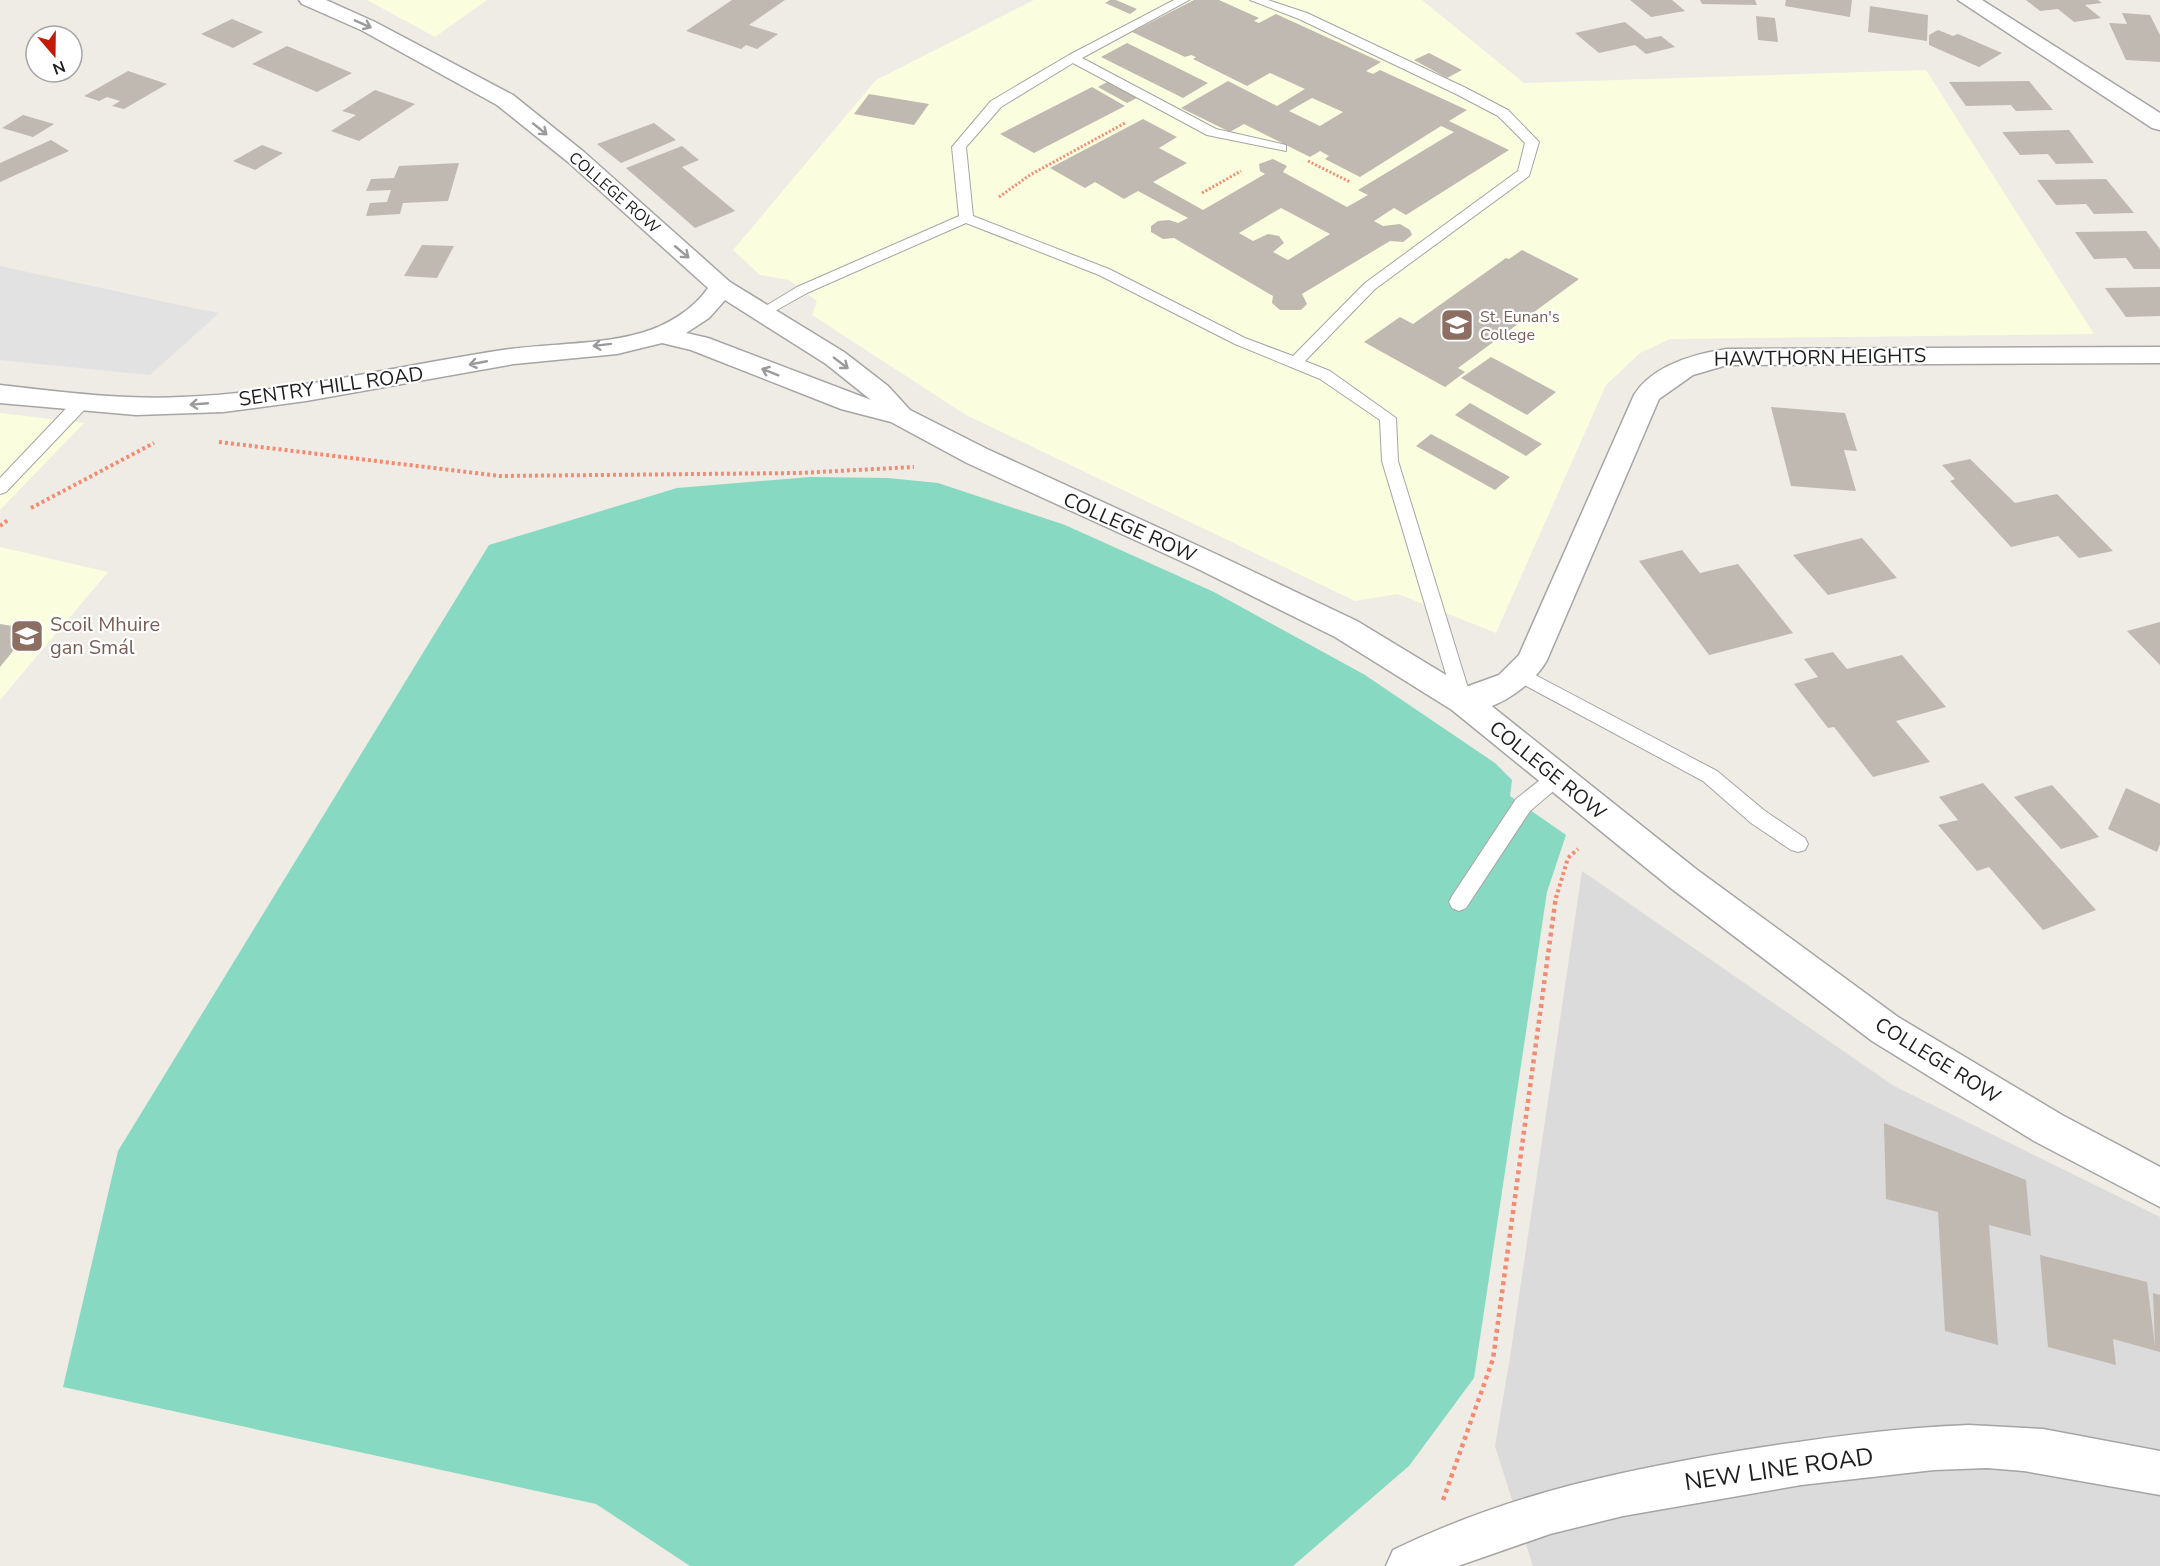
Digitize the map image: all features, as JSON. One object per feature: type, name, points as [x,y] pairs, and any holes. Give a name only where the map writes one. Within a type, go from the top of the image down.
[{"type":"street","name":"COLLEGE ROW","points":[[309,0],[368,26],[505,100],[576,157],[720,287],[835,358],[879,392],[900,416]]},
{"type":"street","points":[[1968,0],[2160,123]]},
{"type":"street","points":[[660,335],[694,317],[715,299],[720,287]]},
{"type":"street","name":"COLLEGE ROW","points":[[660,335],[708,348],[850,404],[900,416],[977,456],[1347,628],[1462,701],[1684,879],[1885,1029],[2048,1128],[2160,1188]]},
{"type":"street","name":"SENTRY HILL ROAD","points":[[0,394],[82,402],[180,406],[327,388],[512,356],[629,342],[660,335]]},
{"type":"street","name":"HAWTHORN HEIGHTS","points":[[1462,701],[1509,686],[1522,675],[1536,651],[1647,395],[1681,368],[1697,362],[1727,357],[2160,355]]},
{"type":"street","name":"NEW LINE ROAD","points":[[1408,1566],[1453,1545],[1535,1514],[1605,1496],[1800,1462],[1932,1449],[2002,1447],[2089,1457],[2160,1473]]},
{"type":"lane","points":[[966,218],[958,147],[996,104],[1073,58],[1183,0]]},
{"type":"lane","points":[[1256,0],[1303,16],[1461,91],[1503,113],[1532,142],[1524,173],[1370,286],[1295,363]]},
{"type":"lane","points":[[1073,58],[1212,132],[1281,148]]},
{"type":"lane","points":[[762,312],[802,290],[966,218],[1104,272],[1240,341],[1325,375],[1388,418],[1390,461],[1462,701]]},
{"type":"lane","points":[[0,488],[82,402]]},
{"type":"lane","points":[[1522,675],[1710,776],[1758,817],[1798,844]]},
{"type":"lane","points":[[1459,902],[1523,806],[1557,777]]},
{"type":"path","points":[[966,218],[1030,175],[1160,104]]},
{"type":"path","points":[[180,406],[195,439],[500,476],[799,472],[929,466],[977,456]]},
{"type":"path","points":[[22,513],[154,444],[180,406]]},
{"type":"path","points":[[0,526],[12,518]]},
{"type":"path","points":[[1443,1496],[1470,1429],[1493,1359],[1557,892],[1568,858],[1579,847]]},
{"type":"shaded area","points":[[367,0],[487,0],[435,37]]},
{"type":"shaded area","name":"St. Eunan's College","points":[[1034,0],[1422,0],[1524,83],[1926,70],[2094,334],[1670,339],[1640,353],[1606,385],[1496,633],[1398,594],[1355,601],[966,415],[812,315],[817,301],[789,280],[760,275],[733,250],[876,80]]},
{"type":"shaded area","points":[[0,266],[219,313],[150,375],[0,360]]},
{"type":"shaded area","points":[[0,413],[84,423],[0,510]]},
{"type":"shaded area","name":"Scoil Mhuire gan Smál","points":[[0,547],[108,572],[0,700]]},
{"type":"shaded area","points":[[1582,871],[1894,1086],[2160,1217],[2160,1566],[1533,1566],[1495,1446]]},
{"type":"green space","points":[[810,477],[888,478],[938,483],[1065,525],[1214,592],[1365,675],[1495,763],[1512,780],[1510,796],[1566,835],[1547,892],[1474,1378],[1409,1466],[1293,1566],[690,1566],[596,1504],[63,1387],[118,1151],[489,545],[677,488]]},
{"type":"building","points":[[732,0],[785,0],[749,25],[778,34],[757,49],[746,45],[741,49],[686,31]]},
{"type":"building","points":[[1116,0],[1137,9],[1130,14],[1105,3]]},
{"type":"building","points":[[1194,0],[1219,0],[1259,18],[1254,21],[1259,23],[1276,14],[1381,62],[1366,71],[1373,74],[1380,70],[1467,110],[1449,121],[1509,150],[1406,215],[1394,208],[1374,221],[1383,226],[1400,224],[1410,230],[1412,235],[1403,242],[1390,241],[1302,294],[1307,304],[1301,310],[1280,310],[1272,303],[1273,296],[1174,238],[1163,239],[1151,232],[1151,226],[1158,221],[1169,220],[1178,223],[1188,218],[1138,191],[1124,199],[1095,182],[1085,188],[1050,168],[1143,119],[1177,137],[1159,148],[1187,163],[1153,182],[1203,210],[1265,174],[1260,171],[1259,164],[1273,159],[1287,166],[1283,172],[1347,207],[1368,195],[1358,190],[1454,132],[1441,126],[1360,177],[1325,159],[1329,156],[1320,151],[1310,157],[1244,124],[1230,132],[1181,108],[1228,81],[1277,106],[1305,89],[1270,73],[1247,86],[1193,59],[1196,57],[1191,55],[1185,57],[1132,32]],"holes":[[[1312,98],[1343,112],[1320,126],[1289,111]],[[1281,208],[1330,234],[1288,260],[1273,252],[1284,243],[1279,236],[1268,234],[1253,241],[1239,233]]]},
{"type":"building","points":[[1630,0],[1672,0],[1685,11],[1651,17]]},
{"type":"building","points":[[1700,0],[1755,0],[1757,5],[1702,4]]},
{"type":"building","points":[[1786,0],[1852,0],[1850,17],[1785,6]]},
{"type":"building","points":[[2026,0],[2098,0],[2102,3],[2085,5],[2101,18],[2074,22],[2058,9],[2040,11]]},
{"type":"building","points":[[1870,6],[1928,15],[1927,41],[1868,32]]},
{"type":"building","points":[[2122,13],[2150,15],[2160,35],[2160,62],[2126,60],[2109,23],[2127,24]]},
{"type":"building","points":[[1756,16],[1775,18],[1778,42],[1758,40]]},
{"type":"building","points":[[232,19],[263,32],[233,48],[201,34]]},
{"type":"building","points":[[1625,22],[1646,39],[1661,36],[1675,47],[1646,54],[1635,45],[1599,53],[1575,33]]},
{"type":"building","points":[[1938,30],[1953,36],[1958,34],[2002,53],[1979,67],[1929,45],[1929,35]]},
{"type":"building","points":[[1127,43],[1208,83],[1183,98],[1101,57]]},
{"type":"building","points":[[287,46],[352,73],[317,92],[252,64]]},
{"type":"building","points":[[1429,53],[1462,70],[1447,78],[1414,60]]},
{"type":"building","points":[[128,71],[167,84],[124,109],[112,106],[120,101],[107,97],[99,101],[84,96]]},
{"type":"building","points":[[1109,81],[1139,97],[1127,103],[1098,87]]},
{"type":"building","points":[[2029,81],[2053,110],[2016,111],[2011,105],[1966,106],[1949,82]]},
{"type":"building","points":[[1092,87],[1125,106],[1034,153],[1000,134]]},
{"type":"building","points":[[375,90],[415,104],[359,141],[331,131],[356,115],[342,111]]},
{"type":"building","points":[[869,94],[929,104],[914,125],[854,114]]},
{"type":"building","points":[[23,115],[54,124],[33,137],[2,128]]},
{"type":"building","points":[[654,123],[676,140],[621,163],[597,144]]},
{"type":"building","points":[[2069,130],[2094,163],[2056,164],[2048,154],[2020,155],[2002,132]]},
{"type":"building","points":[[51,140],[69,151],[0,182],[0,163]]},
{"type":"building","points":[[262,145],[283,153],[255,170],[233,161]]},
{"type":"building","points":[[682,146],[699,160],[682,167],[735,211],[695,228],[626,168]]},
{"type":"building","points":[[459,163],[448,201],[403,203],[400,214],[366,216],[370,203],[387,202],[391,190],[366,191],[371,179],[394,178],[399,166]]},
{"type":"building","points":[[2106,179],[2134,213],[2094,214],[2086,204],[2056,205],[2037,180]]},
{"type":"building","points":[[2146,231],[2160,249],[2160,269],[2134,269],[2126,258],[2094,259],[2075,232]]},
{"type":"building","points":[[422,245],[454,246],[437,278],[404,276]]},
{"type":"building","points":[[1522,250],[1579,279],[1458,368],[1465,372],[1445,387],[1364,342],[1400,317],[1413,324],[1506,258],[1509,259]]},
{"type":"building","points":[[2160,287],[2160,316],[2126,317],[2105,288]]},
{"type":"building","points":[[1491,357],[1556,392],[1527,415],[1461,378]]},
{"type":"building","points":[[1470,403],[1542,444],[1526,456],[1455,415]]},
{"type":"building","points":[[1771,407],[1845,413],[1857,451],[1844,450],[1856,491],[1791,486]]},
{"type":"building","points":[[1431,434],[1510,477],[1495,490],[1416,446]]},
{"type":"building","points":[[1970,459],[2015,503],[2057,494],[2113,551],[2079,558],[2058,536],[2011,547],[1950,481],[1955,479],[1942,465]]},
{"type":"building","points":[[1862,538],[1897,578],[1828,595],[1793,555]]},
{"type":"building","points":[[1682,550],[1700,573],[1738,564],[1793,633],[1709,655],[1639,561]]},
{"type":"building","points":[[2160,622],[2160,665],[2127,631]]},
{"type":"building","points":[[0,624],[31,629],[0,667]]},
{"type":"building","points":[[1833,652],[1847,669],[1902,655],[1946,707],[1896,721],[1930,762],[1873,777],[1834,727],[1828,728],[1794,684],[1818,677],[1804,659]]},
{"type":"building","points":[[1983,783],[2096,910],[2043,930],[1989,867],[1977,871],[1938,825],[1958,820],[1939,797]]},
{"type":"building","points":[[2052,785],[2099,837],[2061,849],[2014,797]]},
{"type":"building","points":[[2126,788],[2160,804],[2160,844],[2157,852],[2108,829]]},
{"type":"building","points":[[1884,1123],[2026,1180],[2031,1236],[1989,1225],[1998,1345],[1945,1331],[1938,1212],[1886,1199]]},
{"type":"building","points":[[2040,1255],[2147,1282],[2155,1346],[2153,1293],[2160,1295],[2160,1352],[2113,1339],[2116,1365],[2048,1347]]},
{"type":"place","name":"St. Eunan's College","points":[[1457,325]]},
{"type":"place","name":"Scoil Mhuire gan Smál","points":[[27,636]]}]
